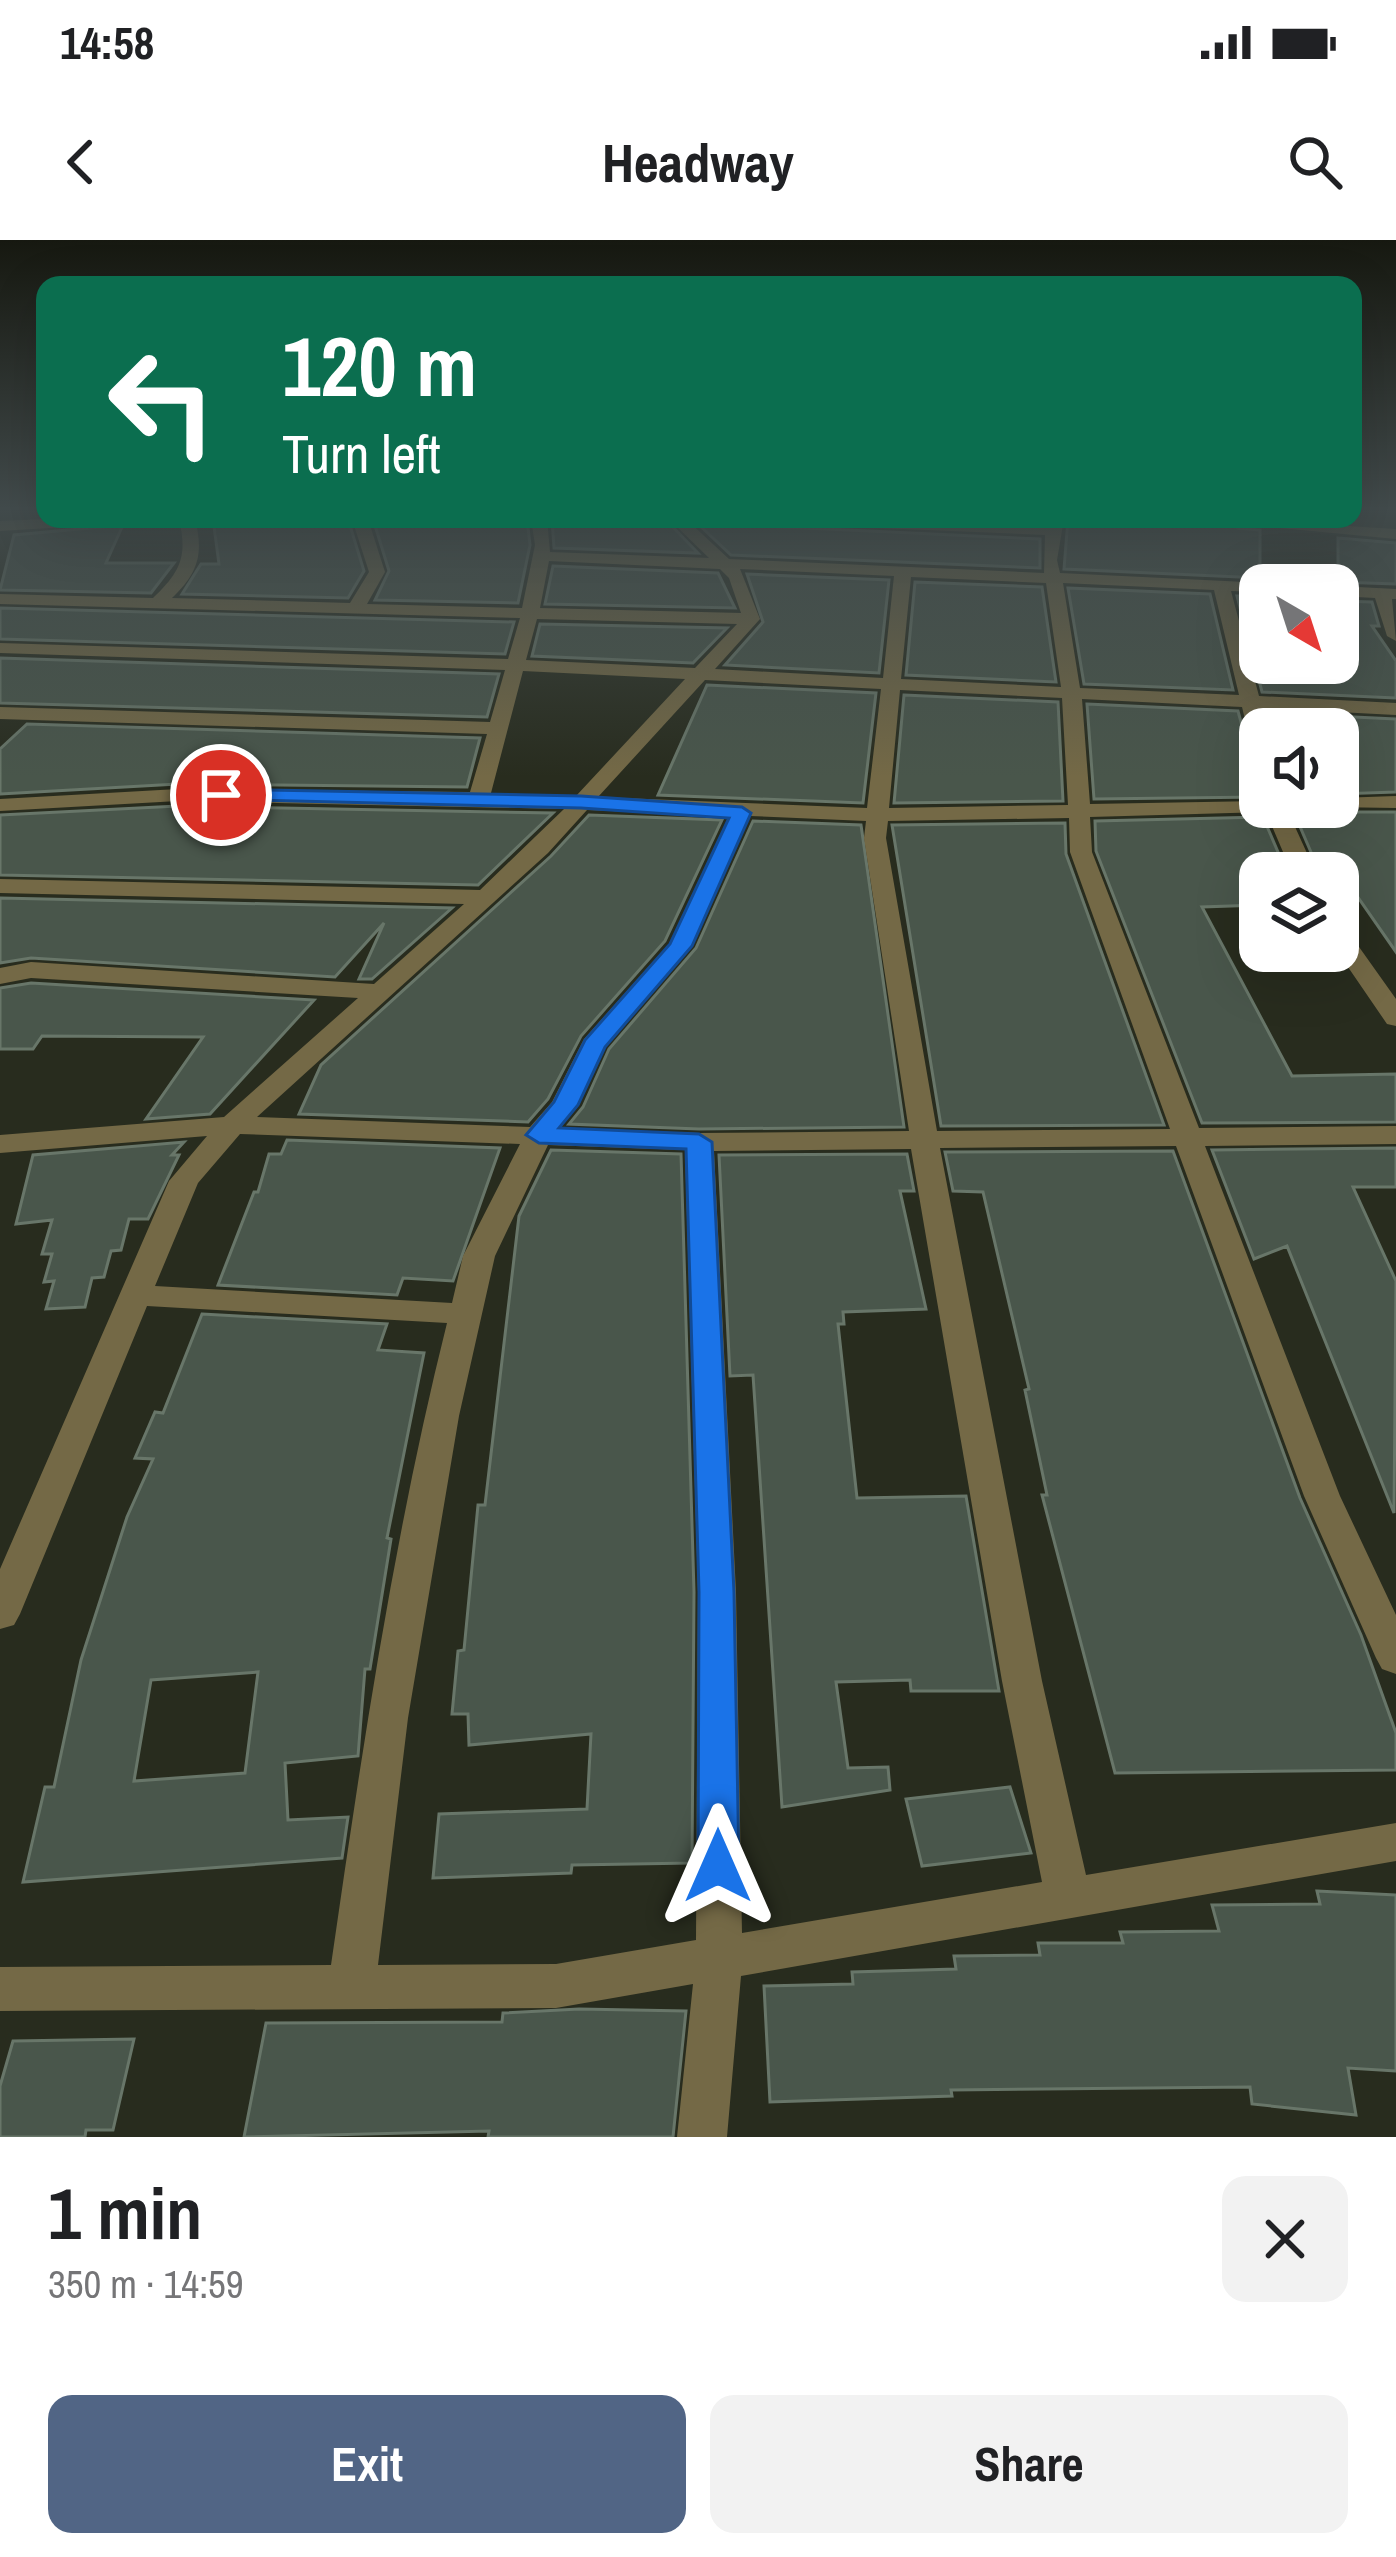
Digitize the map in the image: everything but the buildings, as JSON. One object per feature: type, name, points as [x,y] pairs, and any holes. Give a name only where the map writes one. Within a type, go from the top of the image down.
[{"type":"street","points":[[23,600],[751,619]]},
{"type":"street","points":[[157,603],[161,600]]},
{"type":"street","points":[[358,605],[361,600]]},
{"type":"street","points":[[479,799],[531,600]]},
{"type":"street","points":[[745,600],[751,619]]},
{"type":"street","points":[[901,600],[875,838],[1022,1681],[1068,1896]]},
{"type":"street","points":[[1056,600],[1071,693],[1081,852],[1322,1496],[1396,1658]]},
{"type":"street","points":[[1224,600],[1253,708]]},
{"type":"street","points":[[1390,600],[1396,636]]},
{"type":"street","points":[[3,1590],[184,1181],[232,1125],[540,848],[751,619]]},
{"type":"street","points":[[0,648],[698,673],[1396,709]]},
{"type":"street","points":[[0,713],[500,728]]},
{"type":"street","points":[[0,805],[178,795],[479,799],[878,815],[1239,807]]},
{"type":"street","points":[[1359,803],[1396,802]]},
{"type":"street","points":[[352,1987],[391,1695],[441,1416],[479,1256],[539,1135],[565,1105],[593,1045],[680,946],[742,813]]},
{"type":"street","points":[[0,886],[482,897]]},
{"type":"street","points":[[1359,964],[1396,1018]]},
{"type":"street","points":[[0,976],[31,970],[380,992]]},
{"type":"street","points":[[0,1144],[232,1125],[699,1142],[1396,1135]]},
{"type":"street","points":[[699,1142],[717,1592],[718,1957],[702,2137]]},
{"type":"street","points":[[135,1295],[465,1314]]},
{"type":"street","points":[[0,1989],[556,1986],[1396,1842]]},
{"type":"route","points":[[221,795],[581,802],[742,813],[680,946],[593,1045],[565,1105],[539,1135],[699,1142],[717,1592],[718,1866]]}]
